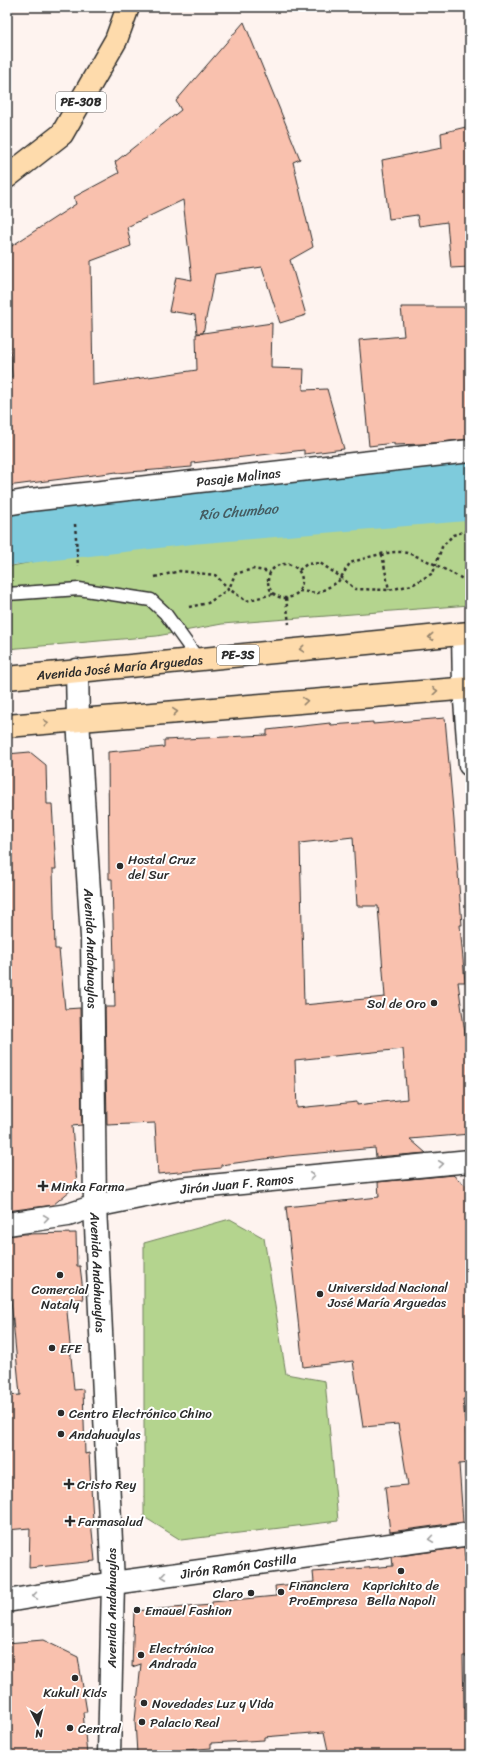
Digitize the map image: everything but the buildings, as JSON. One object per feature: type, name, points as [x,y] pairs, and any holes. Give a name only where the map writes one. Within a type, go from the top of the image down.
[{"type":"highway","name":"PE-30B","points":[[7,177],[62,134],[116,40],[128,7]]},
{"type":"highway","name":"Avenida José María Arguedas","points":[[7,678],[77,670],[467,634]]},
{"type":"highway","points":[[7,726],[467,688]]},
{"type":"street","name":"Pasaje Malinas","points":[[7,504],[30,500],[470,451]]},
{"type":"street","points":[[467,634],[467,688],[470,765]]},
{"type":"street","name":"Avenida Andahuaylas","points":[[77,670],[78,720],[92,938],[95,1206],[114,1583],[109,1755]]},
{"type":"street","name":"Jirón Juan F. Ramos","points":[[7,1224],[68,1215],[95,1206],[179,1189],[470,1161]]},
{"type":"street","name":"Jirón Ramón Castilla","points":[[7,1601],[114,1583],[470,1534]]},
{"type":"lane","points":[[7,594],[79,589],[151,600],[165,613],[198,659]]},
{"type":"path","points":[[74,520],[77,553]]},
{"type":"path","points":[[299,570],[308,564],[320,563],[341,577],[355,589],[389,590],[412,585],[433,573],[442,547],[454,536],[470,530]]},
{"type":"path","points":[[300,591],[318,593],[338,582],[350,563],[382,554],[406,553],[470,581]]},
{"type":"path","points":[[382,554],[389,590]]},
{"type":"path","points":[[131,596],[140,584],[153,577],[180,571],[215,575],[229,589],[246,601],[273,594],[284,598],[295,596],[300,591],[303,581],[299,570],[290,564],[284,563],[270,572],[268,584],[273,594]]},
{"type":"path","points":[[165,613],[208,603],[229,589],[235,574],[253,569],[270,572]]},
{"type":"green space","points":[[470,514],[470,605],[222,624],[157,636],[7,649],[7,567],[77,553]]},
{"type":"green space","points":[[230,1219],[264,1238],[286,1374],[325,1381],[338,1521],[181,1540],[144,1517],[144,1243]]},
{"type":"waterway","name":"Río Chumbao","points":[[7,537],[196,515],[470,492]]},
{"type":"place","name":"Hostal Cruz del Sur","points":[[120,866]]},
{"type":"place","name":"Sol de Oro","points":[[434,1003]]},
{"type":"place","name":"Minka Farma","points":[[43,1186]]},
{"type":"place","name":"Comercial Nataly","points":[[60,1275]]},
{"type":"place","name":"Universidad Nacional José María Arguedas","points":[[320,1294]]},
{"type":"place","name":"EFE","points":[[52,1348]]},
{"type":"place","name":"Centro Electrónico Chino","points":[[61,1413]]},
{"type":"place","name":"Andahuaylas","points":[[61,1434]]},
{"type":"place","name":"Cristo Rey","points":[[69,1484]]},
{"type":"place","name":"Farmasalud","points":[[70,1521]]},
{"type":"place","name":"Kaprichito de Bella Napoli","points":[[401,1571]]},
{"type":"place","name":"Financiera ProEmpresa","points":[[281,1592]]},
{"type":"place","name":"Claro","points":[[251,1593]]},
{"type":"place","name":"Emauel Fashion","points":[[137,1610]]},
{"type":"place","name":"Electrónica Andrada","points":[[141,1655]]},
{"type":"place","name":"Kukuli Kids","points":[[75,1678]]},
{"type":"place","name":"Novedades Luz y Vida","points":[[144,1703]]},
{"type":"place","name":"Palacio Real","points":[[142,1722]]},
{"type":"place","name":"Central","points":[[70,1728]]}]
